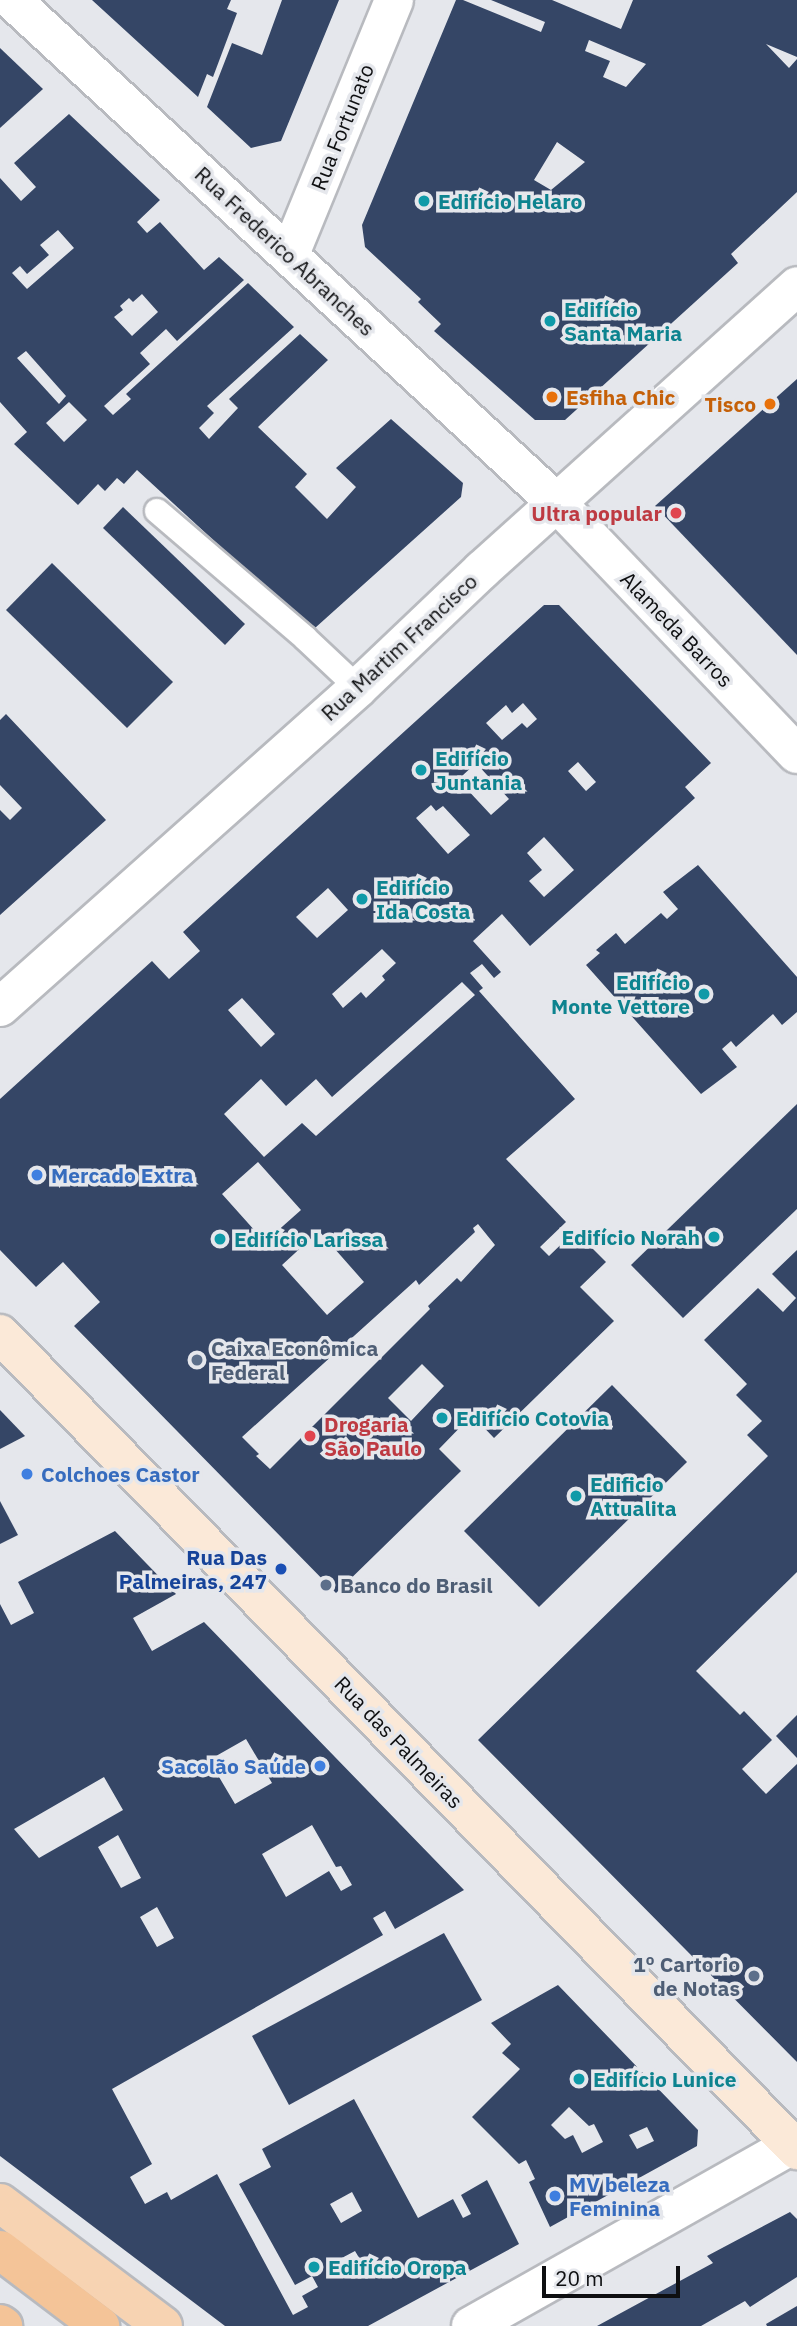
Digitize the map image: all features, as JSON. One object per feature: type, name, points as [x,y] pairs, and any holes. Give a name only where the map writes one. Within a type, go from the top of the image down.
[{"type":"highway","points":[[0,2250],[100,2326]]},
{"type":"main road","name":"Rua das Palmeiras","points":[[0,1334],[794,2147]]},
{"type":"main road","points":[[0,2203],[163,2326]]},
{"type":"street","name":"Rua Frederico Abranches","points":[[12,0],[557,503]]},
{"type":"street","name":"Rua Fortunato","points":[[290,254],[394,0]]},
{"type":"street","name":"Rua Martim Francisco","points":[[0,1007],[358,688],[797,286]]},
{"type":"street","name":"Alameda Barros","points":[[557,503],[797,754]]},
{"type":"street","points":[[471,2326],[794,2147]]},
{"type":"lane","points":[[157,511],[305,638],[358,688]]},
{"type":"building","points":[[92,0],[231,0],[227,9],[237,13],[213,77],[207,74],[198,97]]},
{"type":"building","points":[[282,0],[339,0],[281,141],[251,148],[207,107],[232,43],[262,55]]},
{"type":"building","points":[[456,0],[463,0],[541,32],[545,22],[491,0],[552,0],[621,29],[633,0],[797,0],[797,57],[766,44],[789,68],[797,59],[797,192],[731,254],[738,263],[565,420],[535,420],[434,331],[441,324],[418,302],[421,299],[365,247],[362,225]],"holes":[[[589,40],[646,64],[626,87],[603,77],[610,61],[585,51]],[[557,142],[585,162],[551,190],[534,180]]]},
{"type":"building","points":[[0,48],[43,89],[0,128]]},
{"type":"building","points":[[69,114],[160,200],[137,222],[147,233],[160,222],[204,270],[219,257],[244,280],[177,341],[166,329],[140,353],[150,364],[104,406],[113,415],[131,399],[126,394],[248,283],[294,327],[207,406],[214,413],[199,428],[209,439],[238,408],[229,399],[300,334],[328,360],[258,427],[307,474],[295,487],[327,519],[356,487],[336,468],[391,419],[463,483],[461,497],[315,628],[296,616],[137,470],[124,484],[117,478],[105,491],[98,484],[78,505],[14,444],[27,432],[0,402],[0,178],[21,201],[36,187],[14,163]],"holes":[[[58,230],[74,248],[27,289],[12,273],[20,266],[27,274],[49,255],[40,245]],[[142,294],[158,312],[132,336],[114,317],[123,310],[120,306],[129,298],[133,302]],[[26,351],[66,396],[59,404],[17,358]],[[69,402],[87,420],[64,442],[46,423]]]},
{"type":"building","points":[[797,379],[797,655],[655,506]]},
{"type":"building","points":[[123,507],[245,624],[225,645],[103,528]]},
{"type":"building","points":[[52,563],[173,682],[127,728],[6,610]]},
{"type":"building","points":[[544,605],[559,605],[711,763],[685,787],[695,798],[530,946],[502,914],[473,941],[501,972],[494,978],[482,964],[470,973],[483,988],[479,991],[575,1099],[506,1159],[566,1222],[540,1247],[549,1256],[575,1231],[606,1262],[580,1287],[614,1321],[494,1438],[472,1415],[439,1449],[461,1471],[336,1593],[74,1326],[100,1302],[63,1262],[36,1287],[0,1250],[0,1099],[152,961],[169,979],[200,951],[183,932]],"holes":[[[523,703],[537,719],[527,728],[522,723],[502,740],[486,723],[506,705],[512,713]],[[578,762],[596,782],[586,791],[568,771]],[[476,763],[509,799],[491,815],[464,786],[468,782],[462,776]],[[431,805],[436,811],[443,806],[470,835],[448,854],[416,818]],[[544,837],[574,870],[544,897],[529,881],[542,870],[527,853]],[[328,888],[348,910],[317,938],[296,917]],[[382,949],[396,963],[382,976],[385,980],[366,998],[361,992],[343,1008],[332,994]],[[462,982],[475,995],[316,1136],[302,1123],[264,1157],[224,1114],[261,1079],[286,1106],[316,1079],[332,1097]],[[242,998],[275,1034],[261,1047],[228,1010]],[[258,1162],[301,1210],[265,1242],[222,1194]],[[478,1224],[495,1245],[461,1282],[457,1278],[428,1306],[430,1309],[270,1469],[242,1437],[416,1280],[419,1285],[475,1232],[473,1228]],[[319,1231],[364,1282],[327,1315],[282,1265]],[[422,1364],[444,1386],[411,1421],[388,1398]]]},
{"type":"building","points":[[6,714],[106,820],[0,915],[0,810],[10,820],[22,808],[0,785],[0,720]]},
{"type":"building","name":"Edifício Monte Vettore","points":[[698,865],[797,977],[797,1012],[782,1025],[773,1014],[736,1047],[731,1041],[722,1049],[737,1067],[701,1094],[586,965],[600,953],[596,950],[616,933],[625,944],[661,913],[667,919],[678,909],[663,892]]},
{"type":"building","name":"Edifício Norah","points":[[797,1104],[797,1209],[683,1318],[631,1265]]},
{"type":"building","points":[[797,1250],[797,1572],[696,1671],[740,1715],[744,1711],[772,1740],[742,1769],[766,1794],[797,1764],[797,2062],[478,1740],[768,1456],[747,1435],[762,1421],[736,1395],[747,1384],[704,1340],[758,1288],[783,1312],[796,1298],[772,1274]]},
{"type":"building","name":"Edificio Attualita","points":[[612,1385],[687,1462],[539,1607],[464,1531]]},
{"type":"building","points":[[0,1410],[25,1436],[0,1449]]},
{"type":"building","points":[[0,1501],[18,1535],[0,1544]]},
{"type":"building","points":[[115,1531],[176,1594],[133,1618],[152,1651],[204,1622],[464,1890],[395,1929],[385,1911],[373,1918],[383,1935],[112,2089],[152,2164],[130,2177],[145,2204],[167,2192],[171,2200],[217,2174],[293,2315],[308,2307],[302,2296],[318,2287],[312,2276],[295,2285],[239,2184],[271,2167],[262,2149],[354,2099],[418,2218],[453,2199],[463,2218],[471,2214],[461,2195],[487,2180],[519,2244],[368,2326],[225,2326],[0,2156],[0,1604],[11,1625],[34,1613],[18,1582]],"holes":[[[246,1739],[272,1783],[235,1804],[209,1760]],[[104,1777],[123,1810],[39,1858],[14,1829]],[[312,1825],[336,1867],[341,1866],[352,1885],[341,1891],[329,1871],[286,1897],[262,1854]],[[118,1835],[141,1878],[121,1888],[98,1847]],[[157,1907],[174,1938],[157,1947],[140,1917]],[[352,2192],[362,2211],[341,2223],[330,2204]],[[355,2251],[361,2261],[344,2271],[338,2260]]]},
{"type":"building","points":[[797,1715],[797,1758],[776,1736]]},
{"type":"building","points":[[444,1933],[482,2000],[289,2105],[252,2036]]},
{"type":"building","name":"Edifício Lunice","points":[[558,1985],[698,2130],[697,2146],[550,2227],[529,2182],[535,2179],[526,2160],[519,2164],[472,2117],[520,2069],[502,2053],[511,2044],[491,2023]],"holes":[[[569,2107],[589,2126],[594,2124],[603,2142],[582,2153],[573,2135],[565,2139],[551,2125]],[[647,2127],[654,2141],[637,2149],[629,2135]]]},
{"type":"building","points":[[790,2212],[797,2219],[797,2277],[750,2307],[745,2301],[701,2326],[597,2326],[713,2263],[707,2256]]},
{"type":"building","points":[[797,2306],[797,2326],[767,2326],[766,2324]]},
{"type":"place","name":"Edifício Helaro","points":[[424,201]]},
{"type":"place","name":"Edifício Santa Maria","points":[[550,321]]},
{"type":"place","name":"Esfiha Chic","points":[[552,397]]},
{"type":"place","name":"Tisco","points":[[770,404]]},
{"type":"place","name":"Ultra popular","points":[[676,513]]},
{"type":"place","name":"Edifício Juntania","points":[[421,770]]},
{"type":"place","name":"Edifício Ida Costa","points":[[362,899]]},
{"type":"place","name":"Edifício Monte Vettore","points":[[704,994]]},
{"type":"place","name":"Mercado Extra","points":[[37,1175]]},
{"type":"place","name":"Edifício Norah","points":[[714,1237]]},
{"type":"place","name":"Edifício Larissa","points":[[220,1239]]},
{"type":"place","name":"Caixa Econômica Federal","points":[[197,1360]]},
{"type":"place","name":"Edifício Cotovia","points":[[442,1418]]},
{"type":"place","name":"Drogaria São Paulo","points":[[310,1436]]},
{"type":"place","name":"Colchoes Castor","points":[[27,1474]]},
{"type":"place","name":"Edificio Attualita","points":[[576,1496]]},
{"type":"place","name":"Rua Das Palmeiras, 247","points":[[281,1569]]},
{"type":"place","name":"Banco do Brasil","points":[[326,1585]]},
{"type":"place","name":"Sacolão Saúde","points":[[320,1766]]},
{"type":"place","name":"1º Cartorio de Notas","points":[[754,1976]]},
{"type":"place","name":"Edifício Lunice","points":[[579,2079]]},
{"type":"place","name":"MV beleza Feminina","points":[[555,2196]]},
{"type":"place","name":"Edifício Oropa","points":[[314,2267]]}]
